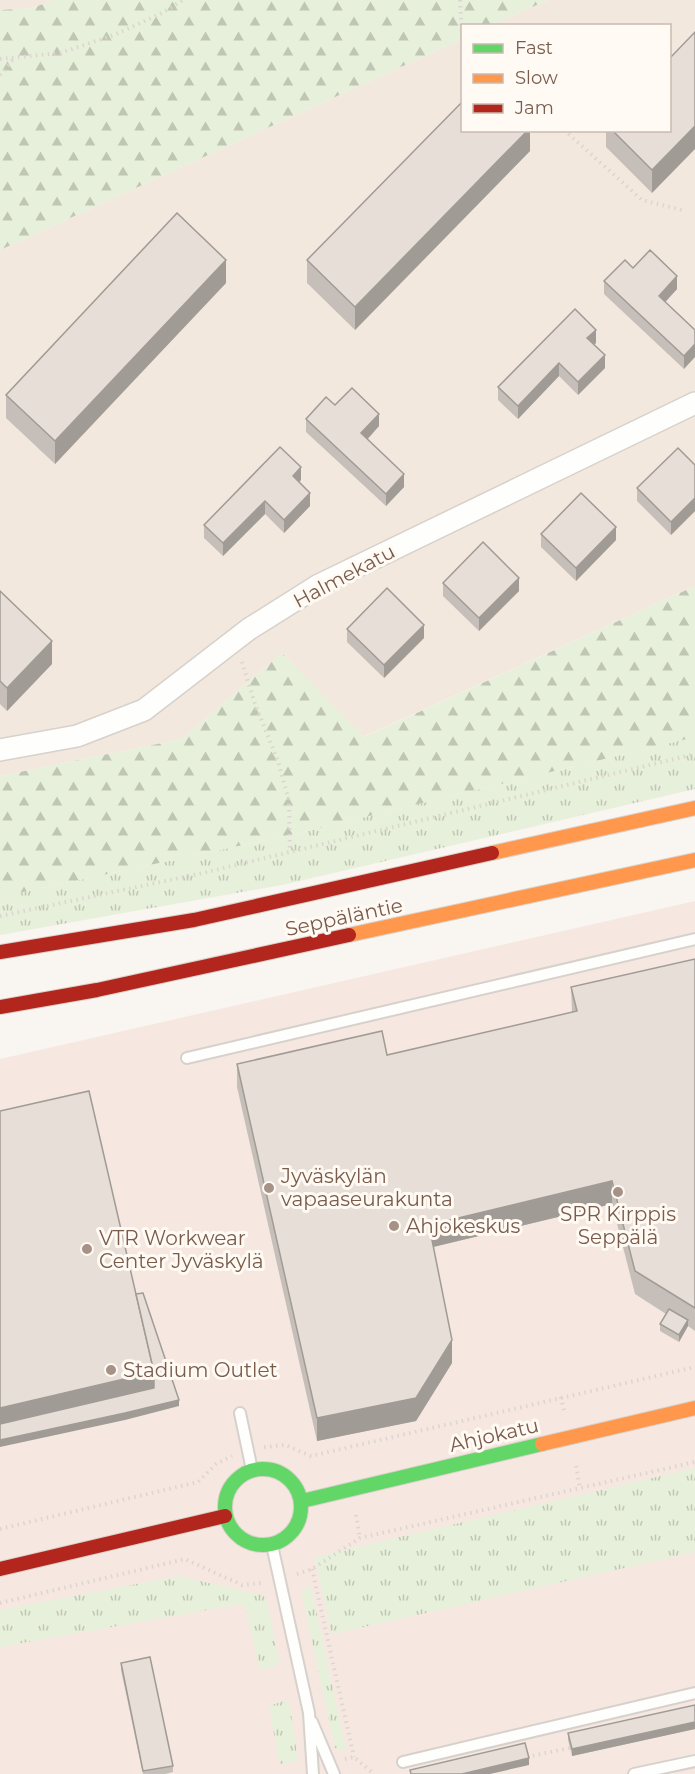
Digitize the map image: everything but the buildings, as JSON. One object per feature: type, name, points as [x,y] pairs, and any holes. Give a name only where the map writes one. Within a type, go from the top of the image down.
[{"type":"main road","name":"Seppäläntie","points":[[0,952],[194,920],[695,808]]},
{"type":"main road","name":"Seppäläntie","points":[[0,1007],[97,990],[695,861]]},
{"type":"main road","name":"Ahjokatu","points":[[302,1500],[695,1408]]},
{"type":"main road","points":[[252,1470],[274,1470],[293,1481],[302,1500],[299,1523],[289,1537],[272,1545],[254,1545],[239,1538],[225,1516],[226,1496],[238,1478],[252,1470]]},
{"type":"main road","points":[[0,1569],[225,1516]]},
{"type":"street","name":"Halmekatu","points":[[0,750],[77,735],[144,711],[249,629],[320,585],[695,403]]},
{"type":"lane","points":[[187,1058],[695,939]]},
{"type":"lane","points":[[240,1413],[252,1470]]},
{"type":"lane","points":[[272,1545],[309,1713],[313,1774]]},
{"type":"lane","points":[[403,1762],[695,1693]]},
{"type":"lane","points":[[309,1713],[334,1774]]},
{"type":"lane","points":[[634,1774],[695,1761]]},
{"type":"path","points":[[0,59],[60,53],[114,35],[162,13],[183,0]]},
{"type":"path","points":[[460,0],[461,24]]},
{"type":"path","points":[[0,75],[15,57]]},
{"type":"path","points":[[566,132],[642,200],[682,210]]},
{"type":"path","points":[[235,640],[255,704],[278,761],[289,801],[290,852]]},
{"type":"path","points":[[0,916],[203,873],[695,754]]},
{"type":"path","points":[[0,1529],[198,1482],[216,1464],[247,1448],[285,1445],[311,1456],[695,1367]]},
{"type":"path","points":[[0,1603],[186,1559],[242,1586],[279,1581],[312,1569],[360,1538],[695,1462]]},
{"type":"path","points":[[312,1569],[354,1757]]},
{"type":"path","points":[[527,1757],[570,1748]]},
{"type":"shaded area","points":[[0,0],[54,0],[32,8],[0,10]]},
{"type":"shaded area","points":[[548,0],[695,0],[695,586],[363,737],[282,653],[182,739],[0,776],[0,250],[461,39],[461,132],[671,132],[671,24],[494,24]]},
{"type":"shaded area","points":[[695,901],[695,1774],[0,1774],[0,1059]]},
{"type":"green space","points":[[54,0],[548,0],[494,24],[461,24],[461,39],[0,250],[0,10],[32,8]]},
{"type":"green space","points":[[695,586],[695,737],[299,833],[0,897],[0,776],[182,739],[282,653],[364,737]]},
{"type":"green space","points":[[695,737],[695,789],[282,885],[0,935],[0,897],[299,833]]},
{"type":"green space","points":[[695,1468],[695,1552],[333,1634],[331,1632],[315,1559],[318,1556]]},
{"type":"green space","points":[[178,1576],[262,1595],[266,1598],[279,1661],[277,1666],[263,1670],[259,1667],[246,1609],[241,1604],[0,1647],[0,1610]]},
{"type":"green space","points":[[311,1586],[345,1751],[335,1748],[301,1591]]},
{"type":"green space","points":[[287,1700],[298,1761],[281,1764],[269,1706]]},
{"type":"traffic: fast","points":[[302,1501],[542,1444]]},
{"type":"traffic: fast","points":[[263,1469],[278,1472],[290,1480],[298,1492],[301,1507],[298,1522],[290,1534],[278,1542],[263,1545],[248,1542],[236,1534],[228,1522],[225,1507],[228,1492],[236,1480],[248,1472],[263,1469]]},
{"type":"traffic: slow","points":[[492,853],[695,808]]},
{"type":"traffic: slow","points":[[349,935],[695,860]]},
{"type":"traffic: slow","points":[[542,1444],[695,1408]]},
{"type":"traffic: jam","points":[[0,952],[194,920],[492,853]]},
{"type":"traffic: jam","points":[[0,1007],[97,990],[349,935]]},
{"type":"traffic: jam","points":[[0,1569],[225,1516]]},
{"type":"place","name":"Jyväskylän vapaaseurakunta","points":[[269,1188]]},
{"type":"place","name":"SPR Kirppis Seppälä","points":[[618,1192]]},
{"type":"place","name":"Ahjokeskus","points":[[394,1226]]},
{"type":"place","name":"VTR Workwear Center Jyväskylä","points":[[87,1249]]},
{"type":"place","name":"Stadium Outlet","points":[[111,1370]]}]
